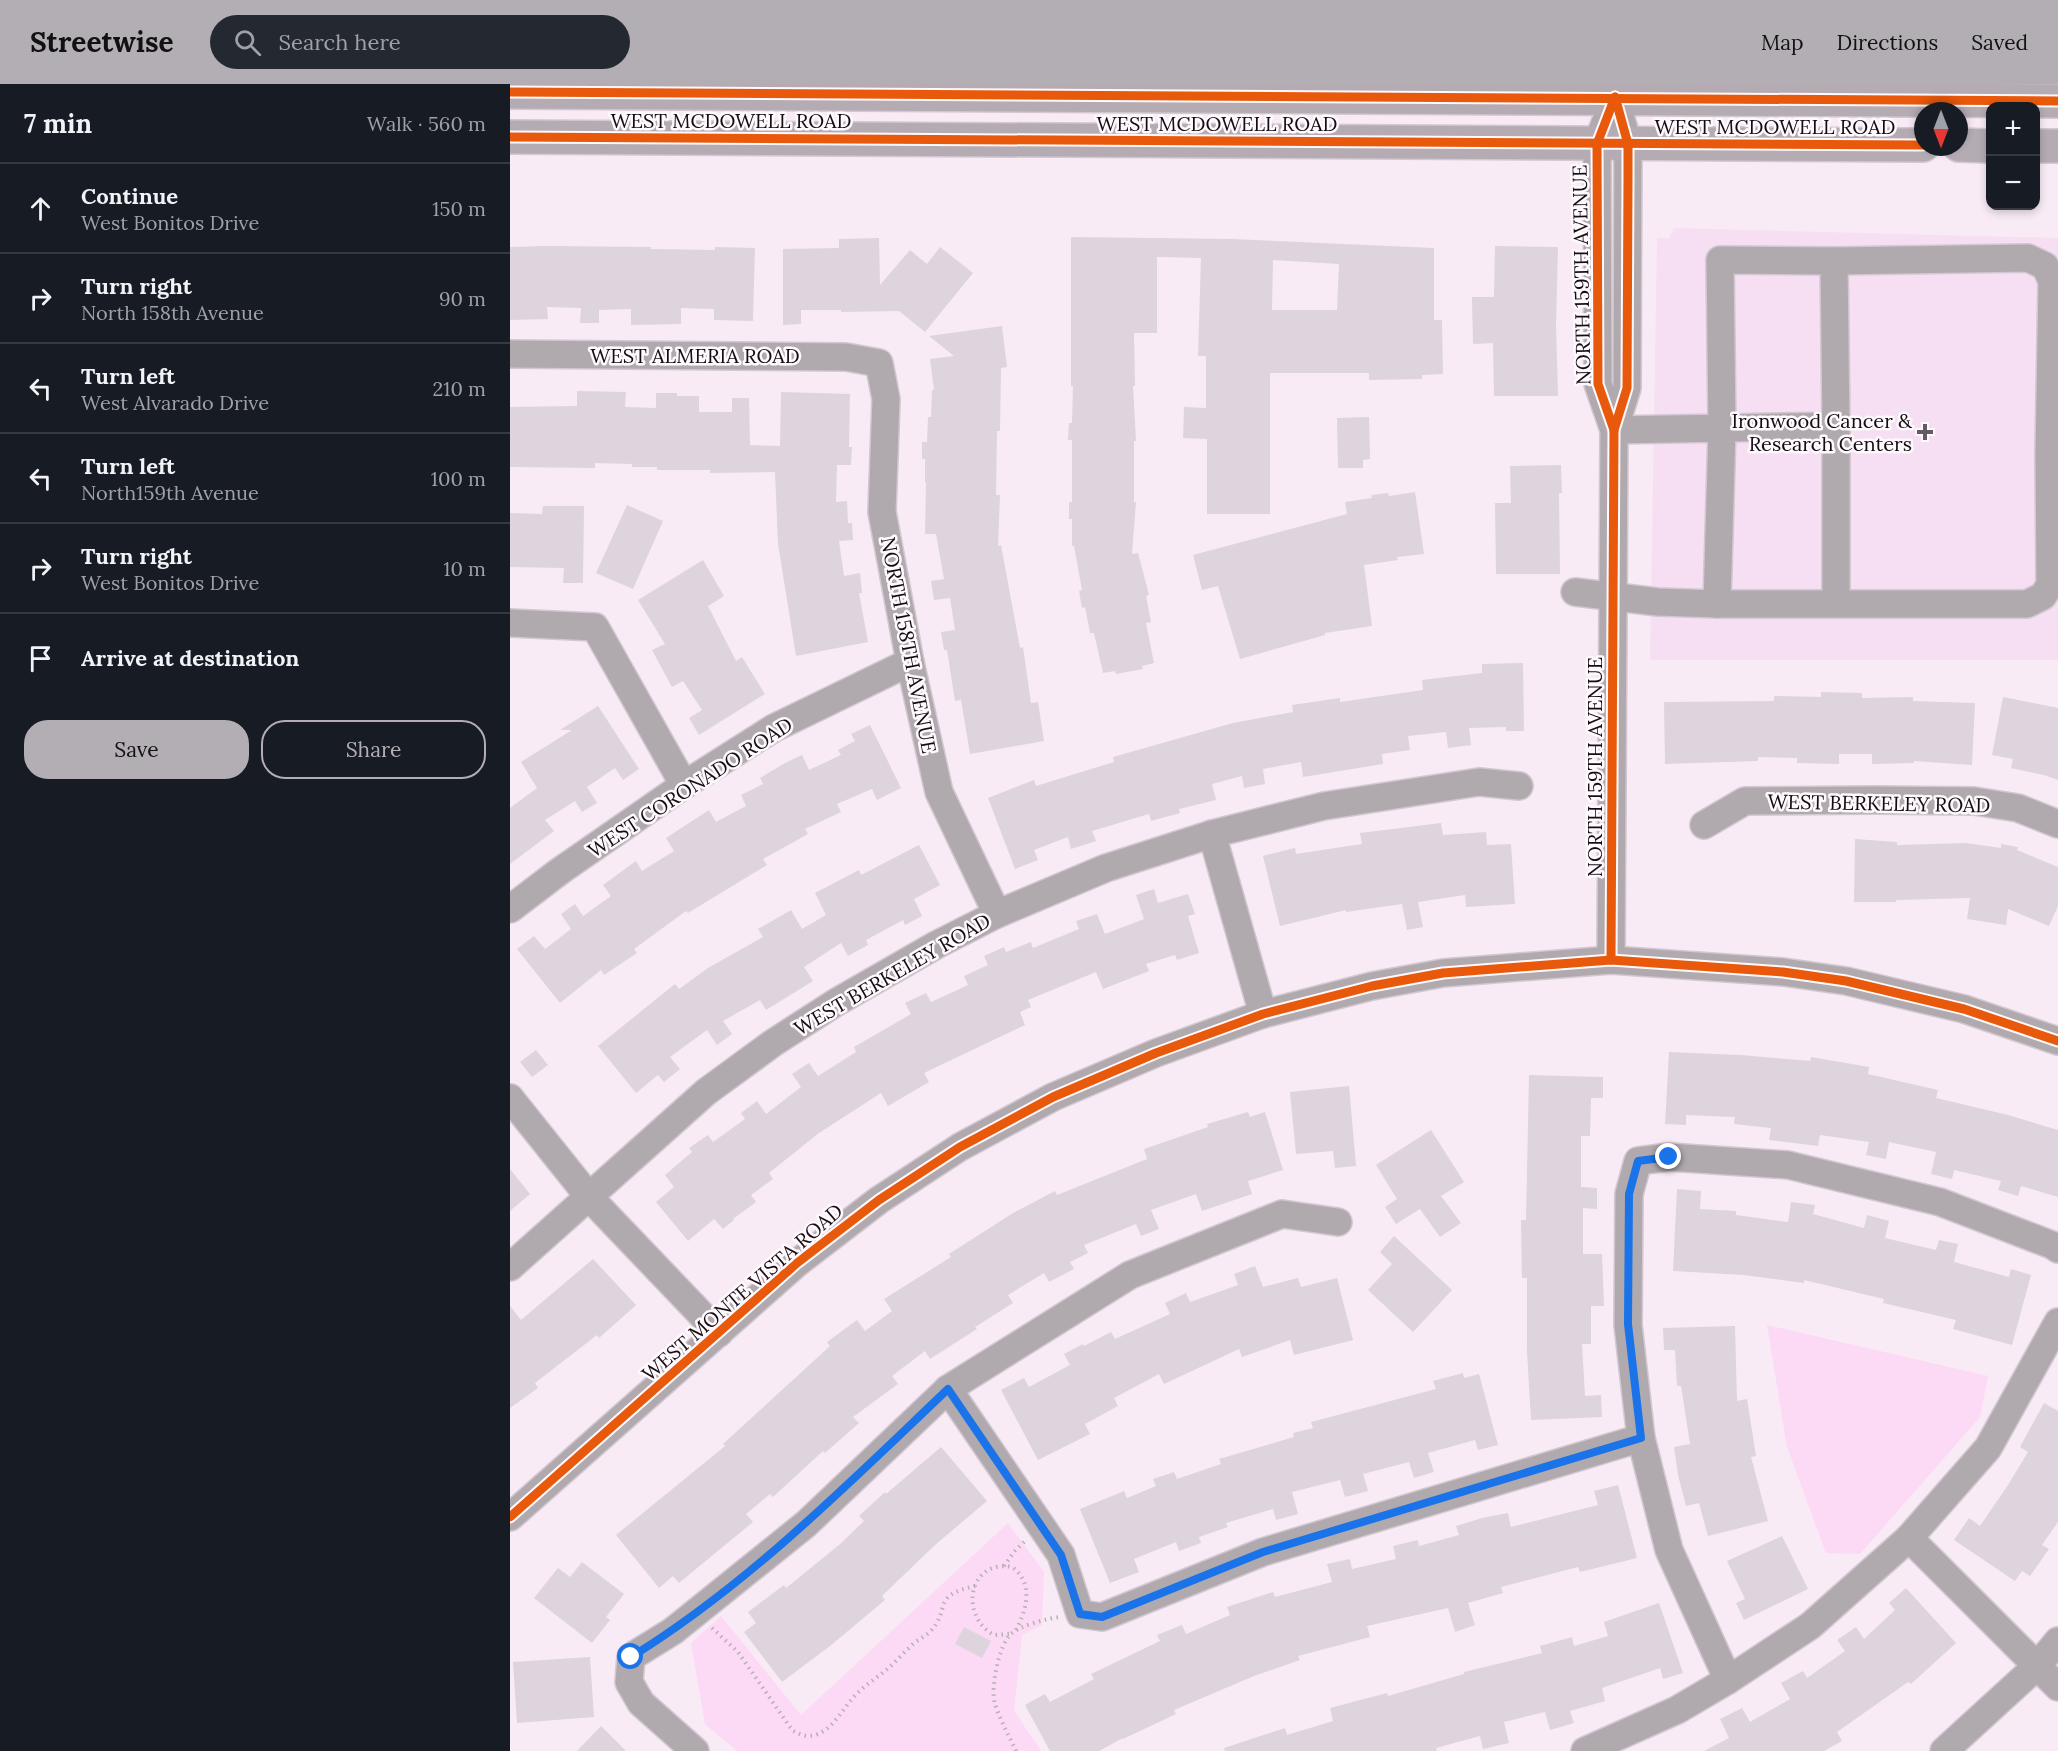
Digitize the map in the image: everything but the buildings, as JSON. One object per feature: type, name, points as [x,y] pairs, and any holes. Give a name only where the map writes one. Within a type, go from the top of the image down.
[{"type":"main road","name":"WEST MCDOWELL ROAD","points":[[512,92],[1614,91],[2058,101]]},
{"type":"main road","name":"WEST MCDOWELL ROAD","points":[[510,137],[1914,145]]},
{"type":"main road","points":[[1968,146],[1986,146]]},
{"type":"main road","points":[[2040,146],[2058,146]]},
{"type":"street","name":"NORTH 159TH AVENUE","points":[[1611,960],[1614,430],[1598,384],[1614,91]]},
{"type":"street","points":[[1575,592],[1658,602],[1717,604],[2027,604],[2043,596],[2050,585],[2049,453],[2052,281],[2045,266],[2028,258],[1720,260],[1722,429],[1717,604]]},
{"type":"street","points":[[1834,261],[1836,603]]},
{"type":"street","name":"WEST ALMERIA ROAD","points":[[510,354],[846,357],[879,363]]},
{"type":"street","name":"NORTH 158TH AVENUE","points":[[879,363],[886,399],[882,512],[910,662],[939,792],[997,914]]},
{"type":"street","points":[[1614,430],[1836,426]]},
{"type":"street","points":[[510,623],[595,627],[684,785]]},
{"type":"street","name":"WEST CORONADO ROAD","points":[[510,909],[560,871],[684,785],[774,728],[910,662]]},
{"type":"street","name":"WEST BERKELEY ROAD","points":[[510,1267],[590,1198],[706,1092],[773,1043],[936,945],[997,914],[1106,868],[1212,834],[1324,806],[1479,782],[1519,786]]},
{"type":"street","name":"WEST BERKELEY ROAD","points":[[1704,825],[1745,801],[1875,800],[1974,801],[2018,808],[2058,824]]},
{"type":"street","points":[[1212,834],[1263,1014]]},
{"type":"street","name":"WEST MONTE VISTA ROAD","points":[[510,1516],[797,1263],[870,1207],[960,1147],[1053,1097],[1156,1053],[1263,1014],[1372,986],[1443,973],[1611,960],[1783,972],[1846,981],[1964,1009],[2058,1041]]},
{"type":"street","points":[[510,1098],[590,1198],[720,1333]]},
{"type":"street","points":[[1728,1680],[1670,1550],[1641,1438],[1628,1324],[1629,1194],[1638,1161],[1669,1157],[1788,1165],[1940,1202],[2058,1249]]},
{"type":"street","points":[[695,1751],[640,1703],[629,1682],[631,1657],[673,1631],[806,1524],[948,1389],[1130,1275],[1282,1214],[1338,1222]]},
{"type":"street","points":[[1585,1751],[1677,1710],[1728,1680],[1810,1626],[1909,1538],[1988,1448],[2058,1322]]},
{"type":"street","points":[[948,1389],[1061,1555],[1080,1614],[1102,1617],[1263,1552],[1641,1438]]},
{"type":"street","points":[[1909,1538],[2058,1687]]},
{"type":"street","points":[[1944,1751],[2037,1666],[2058,1641]]},
{"type":"path","points":[[1004,1566],[1014,1552],[1042,1527]]},
{"type":"path","points":[[1010,1634],[994,1635],[980,1625],[974,1616],[975,1587],[984,1572],[1004,1566],[1012,1567],[1024,1579],[1026,1607],[1016,1630]]},
{"type":"path","points":[[698,1611],[708,1624],[738,1652],[792,1730],[800,1735],[808,1736],[826,1729],[861,1689],[932,1630],[946,1598],[955,1592],[975,1587]]},
{"type":"path","points":[[1016,1751],[995,1705],[993,1690],[994,1675],[1005,1641],[1016,1630],[1044,1619],[1080,1614]]},
{"type":"shaded area","points":[[1674,228],[2058,238],[2058,660],[1650,660],[1657,238],[1669,238]]},
{"type":"shaded area","points":[[1767,1325],[1988,1376],[1980,1417],[1860,1554],[1826,1553],[1787,1447]]},
{"type":"shaded area","points":[[1008,1523],[1044,1572],[1042,1625],[1022,1635],[1014,1711],[1041,1751],[737,1751],[705,1724],[691,1643],[721,1616],[801,1715]]},
{"type":"cycle path","points":[[510,92],[2058,101]]},
{"type":"cycle path","points":[[1614,430],[1598,384],[1597,144],[1615,97]]},
{"type":"cycle path","points":[[1611,960],[1614,430],[1627,388],[1628,179],[1628,144],[1615,97]]},
{"type":"cycle path","points":[[510,137],[1914,145]]},
{"type":"cycle path","points":[[510,1517],[797,1263],[879,1200],[960,1147],[1053,1097],[1156,1053],[1263,1014],[1372,986],[1443,973],[1611,960],[1783,972],[1846,981],[1964,1009],[2058,1041]]},
{"type":"place","name":"Ironwood Cancer & Research Centers","points":[[1925,432]]},
{"type":"route","points":[[631,1657],[673,1631],[806,1524],[948,1389],[1061,1555],[1080,1614],[1102,1617],[1263,1552],[1641,1438],[1628,1324],[1629,1194],[1638,1161],[1669,1157]]}]
